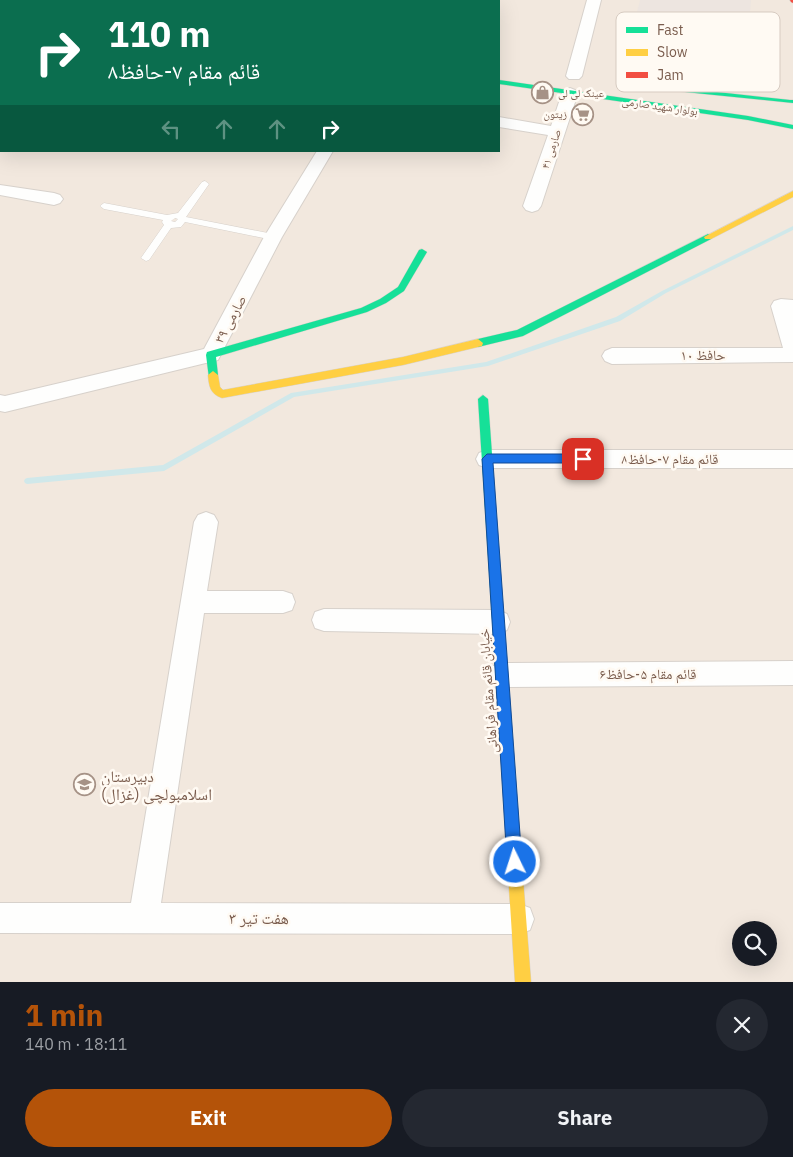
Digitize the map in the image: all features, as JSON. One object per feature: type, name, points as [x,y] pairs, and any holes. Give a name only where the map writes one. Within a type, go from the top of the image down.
[{"type":"street","points":[[575,76],[594,0]]},
{"type":"street","name":"بولوار شهید صارمی","points":[[500,82],[748,118],[790,114]]},
{"type":"street","name":"صارمی ۴۱","points":[[532,206],[570,92]]},
{"type":"street","name":"بولوار شهید صارمی","points":[[685,92],[790,114]]},
{"type":"street","points":[[500,122],[557,132]]},
{"type":"street","name":"صارمی ۳۹","points":[[2,409],[212,355],[273,238],[325,152]]},
{"type":"street","points":[[0,190],[54,199]]},
{"type":"street","points":[[422,252],[401,289],[383,301],[364,310],[212,355],[214,387],[217,392],[222,394],[403,361],[520,332],[793,194]]},
{"type":"street","points":[[793,307],[781,306],[793,348]]},
{"type":"street","name":"حافظ ۱۰","points":[[612,356],[793,355]]},
{"type":"street","name":"خیابان قائم مقام فراهانی","points":[[483,399],[523,982]]},
{"type":"street","name":"قائم مقام ۷-حافظ۸","points":[[487,459],[793,459]]},
{"type":"street","points":[[144,918],[206,522]]},
{"type":"street","points":[[194,602],[283,602]]},
{"type":"street","points":[[324,620],[498,622]]},
{"type":"street","name":"قائم مقام ۵-حافظ۶","points":[[502,675],[793,672]]},
{"type":"street","name":"هفت تیر ۳","points":[[0,918],[518,919]]},
{"type":"lane","points":[[182,218],[205,184]]},
{"type":"lane","points":[[104,206],[169,221]]},
{"type":"lane","points":[[146,258],[174,215],[273,238]]},
{"type":"shaded area","points":[[500,0],[793,0],[793,982],[0,982],[0,152],[500,152]]},
{"type":"shaded area","points":[[640,0],[751,0],[750,12],[637,12]]},
{"type":"waterway","points":[[27,481],[164,468],[293,395],[486,364],[618,319],[664,292],[793,228]]},
{"type":"traffic: fast","points":[[500,82],[748,118],[792,127]]},
{"type":"traffic: fast","points":[[702,92],[790,102]]},
{"type":"traffic: fast","points":[[478,343],[520,333],[708,237]]},
{"type":"traffic: fast","points":[[213,375],[211,355],[364,310],[383,301],[401,289],[422,252]]},
{"type":"traffic: fast","points":[[483,399],[512,826]]},
{"type":"traffic: slow","points":[[708,237],[793,194]]},
{"type":"traffic: slow","points":[[213,375],[215,389],[222,394],[403,361],[478,343]]},
{"type":"traffic: slow","points":[[512,826],[523,982]]},
{"type":"place","name":"عینک لی لی","points":[[542,93]]},
{"type":"place","name":"زیتون","points":[[583,114]]},
{"type":"place","name":"دبیرستان اسلامبولچی (غزال)","points":[[85,785]]},
{"type":"route","points":[[515,862],[487,459],[583,459]]}]
